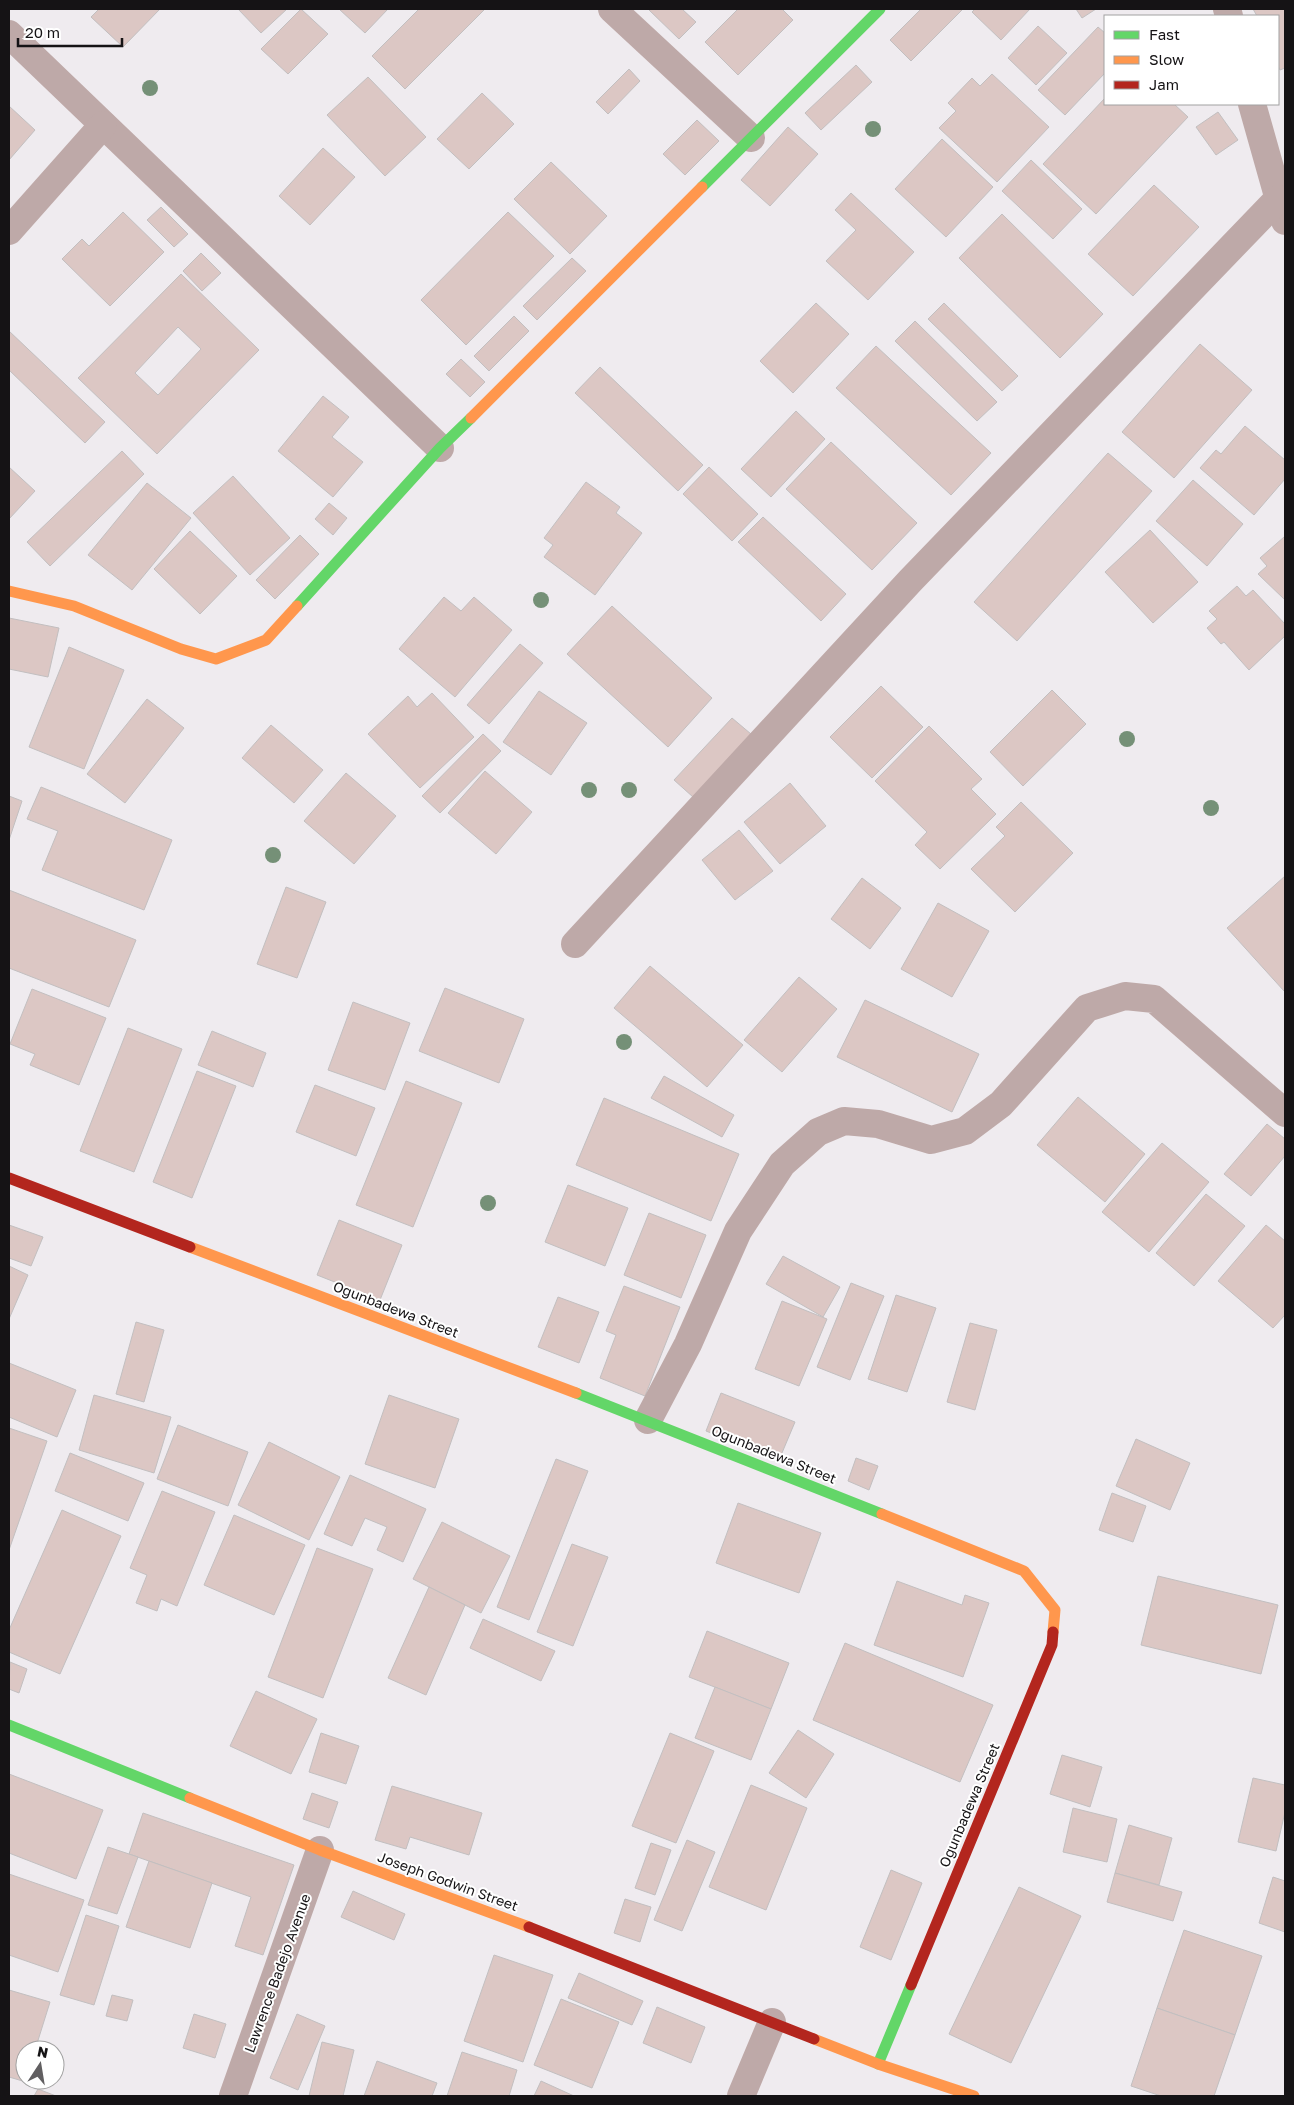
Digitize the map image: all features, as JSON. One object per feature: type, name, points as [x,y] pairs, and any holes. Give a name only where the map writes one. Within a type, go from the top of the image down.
[{"type":"street","points":[[612,9],[751,138]]},
{"type":"street","points":[[9,591],[74,606],[181,650],[216,659],[266,640],[440,448],[880,9]]},
{"type":"street","points":[[9,34],[440,448]]},
{"type":"street","points":[[575,944],[910,580],[1282,210],[1275,152],[1252,105]]},
{"type":"street","points":[[9,231],[103,125]]},
{"type":"street","points":[[648,1420],[688,1344],[738,1231],[782,1164],[818,1132],[844,1121],[878,1124],[931,1140],[965,1131],[1001,1104],[1087,1008],[1125,996],[1154,999],[1285,1113]]},
{"type":"street","name":"Ogunbadewa Street","points":[[9,1178],[648,1420],[1024,1571],[1055,1610],[1052,1645],[878,2064]]},
{"type":"street","name":"Joseph Godwin Street","points":[[9,1725],[320,1850],[581,1946],[878,2064],[974,2096]]},
{"type":"street","name":"Lawrence Badejo Avenue","points":[[233,2096],[320,1850]]},
{"type":"street","points":[[741,2096],[772,2022]]},
{"type":"building","points":[[99,9],[160,9],[123,47],[91,17]]},
{"type":"building","points":[[238,9],[287,9],[261,33]]},
{"type":"building","points":[[301,9],[328,34],[288,74],[261,49]]},
{"type":"building","points":[[339,9],[388,9],[365,33]]},
{"type":"building","points":[[419,9],[485,9],[405,89],[372,56]]},
{"type":"building","points":[[648,9],[682,9],[696,22],[679,39]]},
{"type":"building","points":[[738,9],[782,9],[793,20],[738,75],[705,42]]},
{"type":"building","points":[[921,9],[963,9],[911,61],[890,40]]},
{"type":"building","points":[[975,9],[1030,9],[1001,40],[972,12]]},
{"type":"building","points":[[1076,9],[1096,9],[1082,18]]},
{"type":"building","points":[[1253,9],[1285,9],[1285,68],[1280,70],[1279,68],[1279,15],[1256,15]]},
{"type":"building","points":[[1038,26],[1067,53],[1036,85],[1008,58]]},
{"type":"building","points":[[1098,27],[1104,32],[1104,74],[1065,115],[1038,90]]},
{"type":"building","points":[[856,65],[872,82],[821,130],[805,113]]},
{"type":"building","points":[[629,69],[640,81],[608,114],[596,102]]},
{"type":"building","points":[[992,74],[1049,127],[997,182],[939,128],[956,111],[948,103],[972,78],[980,86]]},
{"type":"building","points":[[368,77],[426,137],[385,176],[327,115]]},
{"type":"building","points":[[482,93],[514,124],[469,169],[437,139]]},
{"type":"building","points":[[1104,99],[1104,105],[1175,105],[1188,117],[1096,214],[1043,164]]},
{"type":"building","points":[[9,106],[35,130],[9,160]]},
{"type":"building","points":[[1218,112],[1238,140],[1216,155],[1196,127]]},
{"type":"building","points":[[697,120],[719,141],[685,175],[663,154]]},
{"type":"building","points":[[788,127],[818,154],[770,206],[741,180]]},
{"type":"building","points":[[942,139],[993,187],[946,237],[895,189]]},
{"type":"building","points":[[323,148],[355,177],[310,225],[279,196]]},
{"type":"building","points":[[1031,160],[1082,209],[1053,239],[1002,191]]},
{"type":"building","points":[[551,162],[607,216],[570,254],[514,199]]},
{"type":"building","points":[[1154,185],[1199,227],[1133,296],[1088,254]]},
{"type":"building","points":[[851,193],[914,252],[868,300],[826,261],[856,230],[835,210]]},
{"type":"building","points":[[161,207],[188,234],[174,247],[147,220]]},
{"type":"building","points":[[123,212],[164,252],[110,306],[62,259],[82,239],[89,246]]},
{"type":"building","points":[[508,212],[554,256],[466,345],[421,300]]},
{"type":"building","points":[[1002,214],[1103,314],[1060,358],[959,258]]},
{"type":"building","points":[[201,253],[221,273],[202,291],[183,271]]},
{"type":"building","points":[[572,258],[586,271],[537,320],[523,306]]},
{"type":"building","points":[[181,274],[259,350],[157,454],[78,378]],"holes":[[[178,327],[201,349],[158,395],[135,373]]]},
{"type":"building","points":[[816,303],[849,334],[793,393],[760,361]]},
{"type":"building","points":[[944,303],[1018,376],[1002,391],[928,319]]},
{"type":"building","points":[[514,316],[529,331],[489,371],[474,356]]},
{"type":"building","points":[[915,321],[997,402],[977,421],[895,341]]},
{"type":"building","points":[[9,331],[105,422],[85,443],[9,370]]},
{"type":"building","points":[[1200,344],[1252,390],[1174,478],[1122,432]]},
{"type":"building","points":[[876,346],[991,453],[951,495],[836,388]]},
{"type":"building","points":[[461,359],[485,382],[470,397],[446,374]]},
{"type":"building","points":[[600,367],[703,465],[678,491],[575,393]]},
{"type":"building","points":[[323,396],[349,417],[332,437],[363,462],[333,497],[278,451]]},
{"type":"building","points":[[796,411],[825,439],[771,497],[741,469]]},
{"type":"building","points":[[1245,426],[1285,460],[1285,479],[1254,515],[1200,468],[1216,450],[1221,454]]},
{"type":"building","points":[[831,442],[917,523],[872,570],[786,489]]},
{"type":"building","points":[[122,451],[144,474],[50,566],[27,542]]},
{"type":"building","points":[[1108,453],[1152,491],[1017,641],[974,602]]},
{"type":"building","points":[[9,467],[35,491],[9,519]]},
{"type":"building","points":[[709,467],[758,514],[732,541],[683,494]]},
{"type":"building","points":[[233,476],[290,538],[250,575],[193,513]]},
{"type":"building","points":[[1193,480],[1243,524],[1207,566],[1156,521]]},
{"type":"building","points":[[586,482],[620,507],[616,513],[642,533],[595,595],[544,557],[553,545],[544,538]]},
{"type":"building","points":[[147,483],[191,518],[132,590],[88,555]]},
{"type":"building","points":[[329,503],[347,518],[333,535],[315,519]]},
{"type":"building","points":[[763,517],[846,594],[821,621],[738,542]]},
{"type":"building","points":[[1150,530],[1198,582],[1153,623],[1105,572]]},
{"type":"building","points":[[190,531],[237,576],[200,614],[154,569]]},
{"type":"building","points":[[300,535],[319,554],[275,599],[256,580]]},
{"type":"building","points":[[1284,537],[1285,600],[1258,574],[1267,566],[1260,558]]},
{"type":"building","points":[[1237,586],[1246,596],[1253,590],[1285,624],[1285,636],[1249,670],[1224,642],[1221,644],[1207,628],[1217,619],[1209,611]]},
{"type":"building","points":[[444,597],[461,611],[474,597],[512,630],[455,697],[399,649]]},
{"type":"building","points":[[612,606],[712,698],[668,747],[567,654]]},
{"type":"building","points":[[9,618],[59,628],[48,677],[9,669]]},
{"type":"building","points":[[520,644],[543,663],[489,724],[467,705]]},
{"type":"building","points":[[69,647],[124,670],[84,769],[29,747]]},
{"type":"building","points":[[881,686],[923,727],[872,778],[830,737]]},
{"type":"building","points":[[1052,690],[1086,724],[1023,786],[990,752]]},
{"type":"building","points":[[539,691],[587,723],[551,775],[503,742]]},
{"type":"building","points":[[432,693],[474,737],[420,788],[368,734],[408,696],[417,707]]},
{"type":"building","points":[[147,699],[184,728],[125,803],[87,774]]},
{"type":"building","points":[[732,718],[751,734],[693,797],[674,780]]},
{"type":"building","points":[[271,725],[323,770],[294,803],[242,758]]},
{"type":"building","points":[[929,726],[982,779],[971,789],[996,814],[940,869],[915,845],[927,832],[875,781]]},
{"type":"building","points":[[483,734],[501,751],[440,813],[422,796]]},
{"type":"building","points":[[485,771],[532,812],[496,854],[448,813]]},
{"type":"building","points":[[346,773],[396,816],[354,864],[304,821]]},
{"type":"building","points":[[790,783],[826,826],[780,864],[744,822]]},
{"type":"building","points":[[41,787],[172,840],[144,910],[42,870],[58,831],[27,819]]},
{"type":"building","points":[[9,796],[22,801],[9,840]]},
{"type":"building","points":[[1021,802],[1073,853],[1015,912],[971,869],[1005,836],[996,827]]},
{"type":"building","points":[[739,830],[773,871],[735,900],[702,860]]},
{"type":"building","points":[[1285,876],[1285,990],[1284,991],[1227,928]]},
{"type":"building","points":[[862,878],[901,908],[870,949],[831,919]]},
{"type":"building","points":[[286,887],[326,902],[297,978],[257,964]]},
{"type":"building","points":[[9,890],[136,940],[109,1007],[9,968]]},
{"type":"building","points":[[938,903],[989,931],[952,997],[901,969]]},
{"type":"building","points":[[650,966],[743,1045],[707,1087],[614,1008]]},
{"type":"building","points":[[799,977],[837,1009],[782,1072],[744,1040]]},
{"type":"building","points":[[445,988],[524,1019],[499,1083],[419,1051]]},
{"type":"building","points":[[32,989],[106,1018],[79,1085],[30,1065],[35,1054],[10,1044]]},
{"type":"building","points":[[865,1000],[979,1054],[952,1112],[837,1057]]},
{"type":"building","points":[[353,1002],[410,1023],[385,1090],[328,1070]]},
{"type":"building","points":[[128,1028],[182,1049],[134,1172],[80,1151]]},
{"type":"building","points":[[212,1031],[266,1053],[253,1087],[198,1065]]},
{"type":"building","points":[[197,1071],[236,1086],[192,1198],[153,1182]]},
{"type":"building","points":[[664,1076],[734,1115],[722,1137],[651,1098]]},
{"type":"building","points":[[406,1081],[462,1103],[413,1227],[356,1205]]},
{"type":"building","points":[[315,1085],[375,1108],[356,1156],[296,1132]]},
{"type":"building","points":[[1078,1097],[1145,1154],[1105,1202],[1037,1145]]},
{"type":"building","points":[[604,1098],[739,1154],[711,1221],[576,1165]]},
{"type":"building","points":[[1267,1124],[1285,1139],[1285,1156],[1251,1196],[1224,1174]]},
{"type":"building","points":[[1162,1143],[1209,1182],[1149,1252],[1102,1212]]},
{"type":"building","points":[[568,1185],[628,1208],[605,1266],[545,1242]]},
{"type":"building","points":[[1206,1194],[1245,1226],[1194,1286],[1156,1253]]},
{"type":"building","points":[[649,1213],[706,1235],[681,1298],[624,1275]]},
{"type":"building","points":[[339,1220],[402,1245],[380,1300],[317,1275]]},
{"type":"building","points":[[9,1225],[43,1237],[31,1266],[9,1258]]},
{"type":"building","points":[[1266,1225],[1285,1241],[1285,1315],[1273,1328],[1218,1281]]},
{"type":"building","points":[[783,1256],[840,1287],[823,1317],[766,1284]]},
{"type":"building","points":[[9,1266],[28,1275],[9,1319]]},
{"type":"building","points":[[851,1283],[884,1296],[850,1380],[817,1367]]},
{"type":"building","points":[[624,1286],[680,1307],[645,1396],[600,1378],[616,1335],[606,1331]]},
{"type":"building","points":[[896,1295],[936,1308],[907,1392],[868,1379]]},
{"type":"building","points":[[558,1297],[599,1312],[579,1363],[538,1347]]},
{"type":"building","points":[[782,1301],[827,1319],[799,1386],[755,1369]]},
{"type":"building","points":[[136,1322],[164,1330],[144,1402],[116,1394]]},
{"type":"building","points":[[970,1323],[997,1330],[975,1410],[947,1402]]},
{"type":"building","points":[[9,1363],[76,1390],[57,1437],[9,1417]]},
{"type":"building","points":[[721,1393],[795,1422],[779,1460],[706,1431]]},
{"type":"building","points":[[94,1395],[171,1417],[154,1473],[79,1450]]},
{"type":"building","points":[[389,1395],[459,1419],[435,1488],[365,1464]]},
{"type":"building","points":[[178,1425],[248,1452],[228,1506],[157,1479]]},
{"type":"building","points":[[9,1428],[47,1441],[9,1550]]},
{"type":"building","points":[[1136,1439],[1190,1463],[1170,1510],[1116,1486]]},
{"type":"building","points":[[269,1442],[340,1477],[309,1540],[238,1505]]},
{"type":"building","points":[[70,1453],[144,1483],[128,1521],[55,1491]]},
{"type":"building","points":[[856,1458],[878,1466],[869,1490],[848,1481]]},
{"type":"building","points":[[556,1459],[588,1471],[529,1620],[497,1607]]},
{"type":"building","points":[[350,1475],[426,1509],[403,1562],[377,1550],[387,1527],[365,1518],[352,1546],[324,1534]]},
{"type":"building","points":[[162,1491],[215,1512],[177,1606],[161,1599],[157,1611],[136,1603],[147,1575],[130,1568]]},
{"type":"building","points":[[1112,1493],[1146,1506],[1133,1542],[1099,1530]]},
{"type":"building","points":[[738,1503],[821,1533],[799,1593],[716,1563]]},
{"type":"building","points":[[62,1510],[121,1536],[60,1674],[9,1652],[9,1630]]},
{"type":"building","points":[[234,1515],[305,1545],[274,1615],[204,1585]]},
{"type":"building","points":[[442,1522],[510,1556],[481,1613],[413,1579]]},
{"type":"building","points":[[572,1544],[608,1557],[573,1646],[537,1632]]},
{"type":"building","points":[[317,1548],[373,1569],[323,1698],[268,1677]]},
{"type":"building","points":[[1158,1576],[1278,1605],[1261,1674],[1141,1645]]},
{"type":"building","points":[[897,1581],[962,1605],[965,1595],[989,1603],[963,1677],[874,1645]]},
{"type":"building","points":[[429,1587],[465,1605],[426,1695],[388,1678]]},
{"type":"building","points":[[483,1619],[555,1651],[541,1681],[470,1648]]},
{"type":"building","points":[[707,1631],[789,1663],[771,1709],[689,1677]]},
{"type":"building","points":[[845,1643],[993,1705],[960,1782],[813,1720]]},
{"type":"building","points":[[10,1662],[27,1669],[19,1693],[9,1689]]},
{"type":"building","points":[[715,1687],[771,1709],[751,1760],[695,1738]]},
{"type":"building","points":[[256,1691],[317,1719],[291,1774],[230,1746]]},
{"type":"building","points":[[798,1730],[834,1754],[806,1798],[769,1773]]},
{"type":"building","points":[[321,1733],[359,1746],[346,1784],[309,1772]]},
{"type":"building","points":[[670,1733],[714,1751],[676,1843],[632,1826]]},
{"type":"building","points":[[1062,1755],[1102,1767],[1090,1807],[1050,1794]]},
{"type":"building","points":[[9,1774],[103,1810],[76,1879],[9,1853]]},
{"type":"building","points":[[1253,1778],[1285,1785],[1285,1812],[1276,1851],[1238,1842]]},
{"type":"building","points":[[751,1785],[807,1808],[766,1910],[709,1887]]},
{"type":"building","points":[[392,1786],[482,1813],[469,1855],[410,1837],[406,1849],[375,1840]]},
{"type":"building","points":[[312,1793],[338,1802],[329,1828],[303,1819]]},
{"type":"building","points":[[1073,1808],[1117,1819],[1107,1862],[1063,1852]]},
{"type":"building","points":[[143,1813],[294,1865],[263,1955],[235,1946],[251,1897],[129,1854]]},
{"type":"building","points":[[1129,1825],[1172,1838],[1159,1885],[1115,1873]]},
{"type":"building","points":[[687,1840],[715,1852],[682,1931],[654,1920]]},
{"type":"building","points":[[651,1843],[671,1850],[655,1895],[635,1888]]},
{"type":"building","points":[[108,1847],[138,1857],[117,1914],[88,1905]]},
{"type":"building","points":[[149,1861],[212,1883],[190,1948],[126,1927]]},
{"type":"building","points":[[891,1870],[922,1883],[891,1960],[860,1947]]},
{"type":"building","points":[[1115,1873],[1182,1892],[1173,1921],[1107,1902]]},
{"type":"building","points":[[9,1874],[84,1900],[58,1972],[9,1955]]},
{"type":"building","points":[[1273,1877],[1285,1881],[1285,1932],[1259,1923]]},
{"type":"building","points":[[1019,1887],[1081,1916],[1011,2063],[949,2034]]},
{"type":"building","points":[[353,1891],[405,1914],[394,1940],[341,1917]]},
{"type":"building","points":[[625,1899],[651,1907],[640,1942],[614,1933]]},
{"type":"building","points":[[86,1915],[119,1926],[94,2005],[60,1995]]},
{"type":"building","points":[[1184,1930],[1262,1956],[1235,2035],[1157,2008]]},
{"type":"building","points":[[494,1955],[553,1975],[523,2062],[464,2041]]},
{"type":"building","points":[[579,1973],[643,2001],[632,2025],[568,1998]]},
{"type":"building","points":[[9,1990],[50,2002],[38,2040],[15,2040],[15,2079],[9,2077]]},
{"type":"building","points":[[112,1995],[133,2000],[127,2021],[106,2016]]},
{"type":"building","points":[[561,1999],[619,2022],[592,2088],[534,2065]]},
{"type":"building","points":[[657,2007],[705,2027],[691,2063],[643,2043]]},
{"type":"building","points":[[1157,2008],[1235,2035],[1214,2096],[1161,2096],[1131,2086]]},
{"type":"building","points":[[194,2014],[226,2024],[215,2058],[183,2048]]},
{"type":"building","points":[[297,2014],[325,2026],[298,2090],[270,2078]]},
{"type":"building","points":[[322,2042],[354,2050],[343,2096],[309,2096]]},
{"type":"building","points":[[462,2052],[517,2070],[509,2096],[447,2096]]},
{"type":"building","points":[[377,2061],[437,2083],[432,2096],[364,2096]]},
{"type":"building","points":[[541,2081],[574,2096],[534,2096]]},
{"type":"building","points":[[37,2090],[41,2090],[56,2096],[34,2096]]},
{"type":"traffic: fast","points":[[702,187],[880,9]]},
{"type":"traffic: fast","points":[[297,606],[440,448],[471,418]]},
{"type":"traffic: fast","points":[[576,1393],[882,1514]]},
{"type":"traffic: fast","points":[[9,1725],[190,1798]]},
{"type":"traffic: fast","points":[[878,2064],[911,1985]]},
{"type":"traffic: slow","points":[[471,418],[702,187]]},
{"type":"traffic: slow","points":[[9,591],[74,606],[181,649],[216,659],[266,640],[297,606]]},
{"type":"traffic: slow","points":[[190,1247],[576,1393]]},
{"type":"traffic: slow","points":[[882,1514],[1024,1571],[1055,1610],[1053,1632]]},
{"type":"traffic: slow","points":[[190,1798],[320,1850],[529,1927]]},
{"type":"traffic: slow","points":[[814,2039],[878,2064],[974,2096]]},
{"type":"traffic: jam","points":[[9,1178],[190,1247]]},
{"type":"traffic: jam","points":[[911,1985],[1052,1645],[1053,1632]]},
{"type":"traffic: jam","points":[[529,1927],[814,2039]]}]
